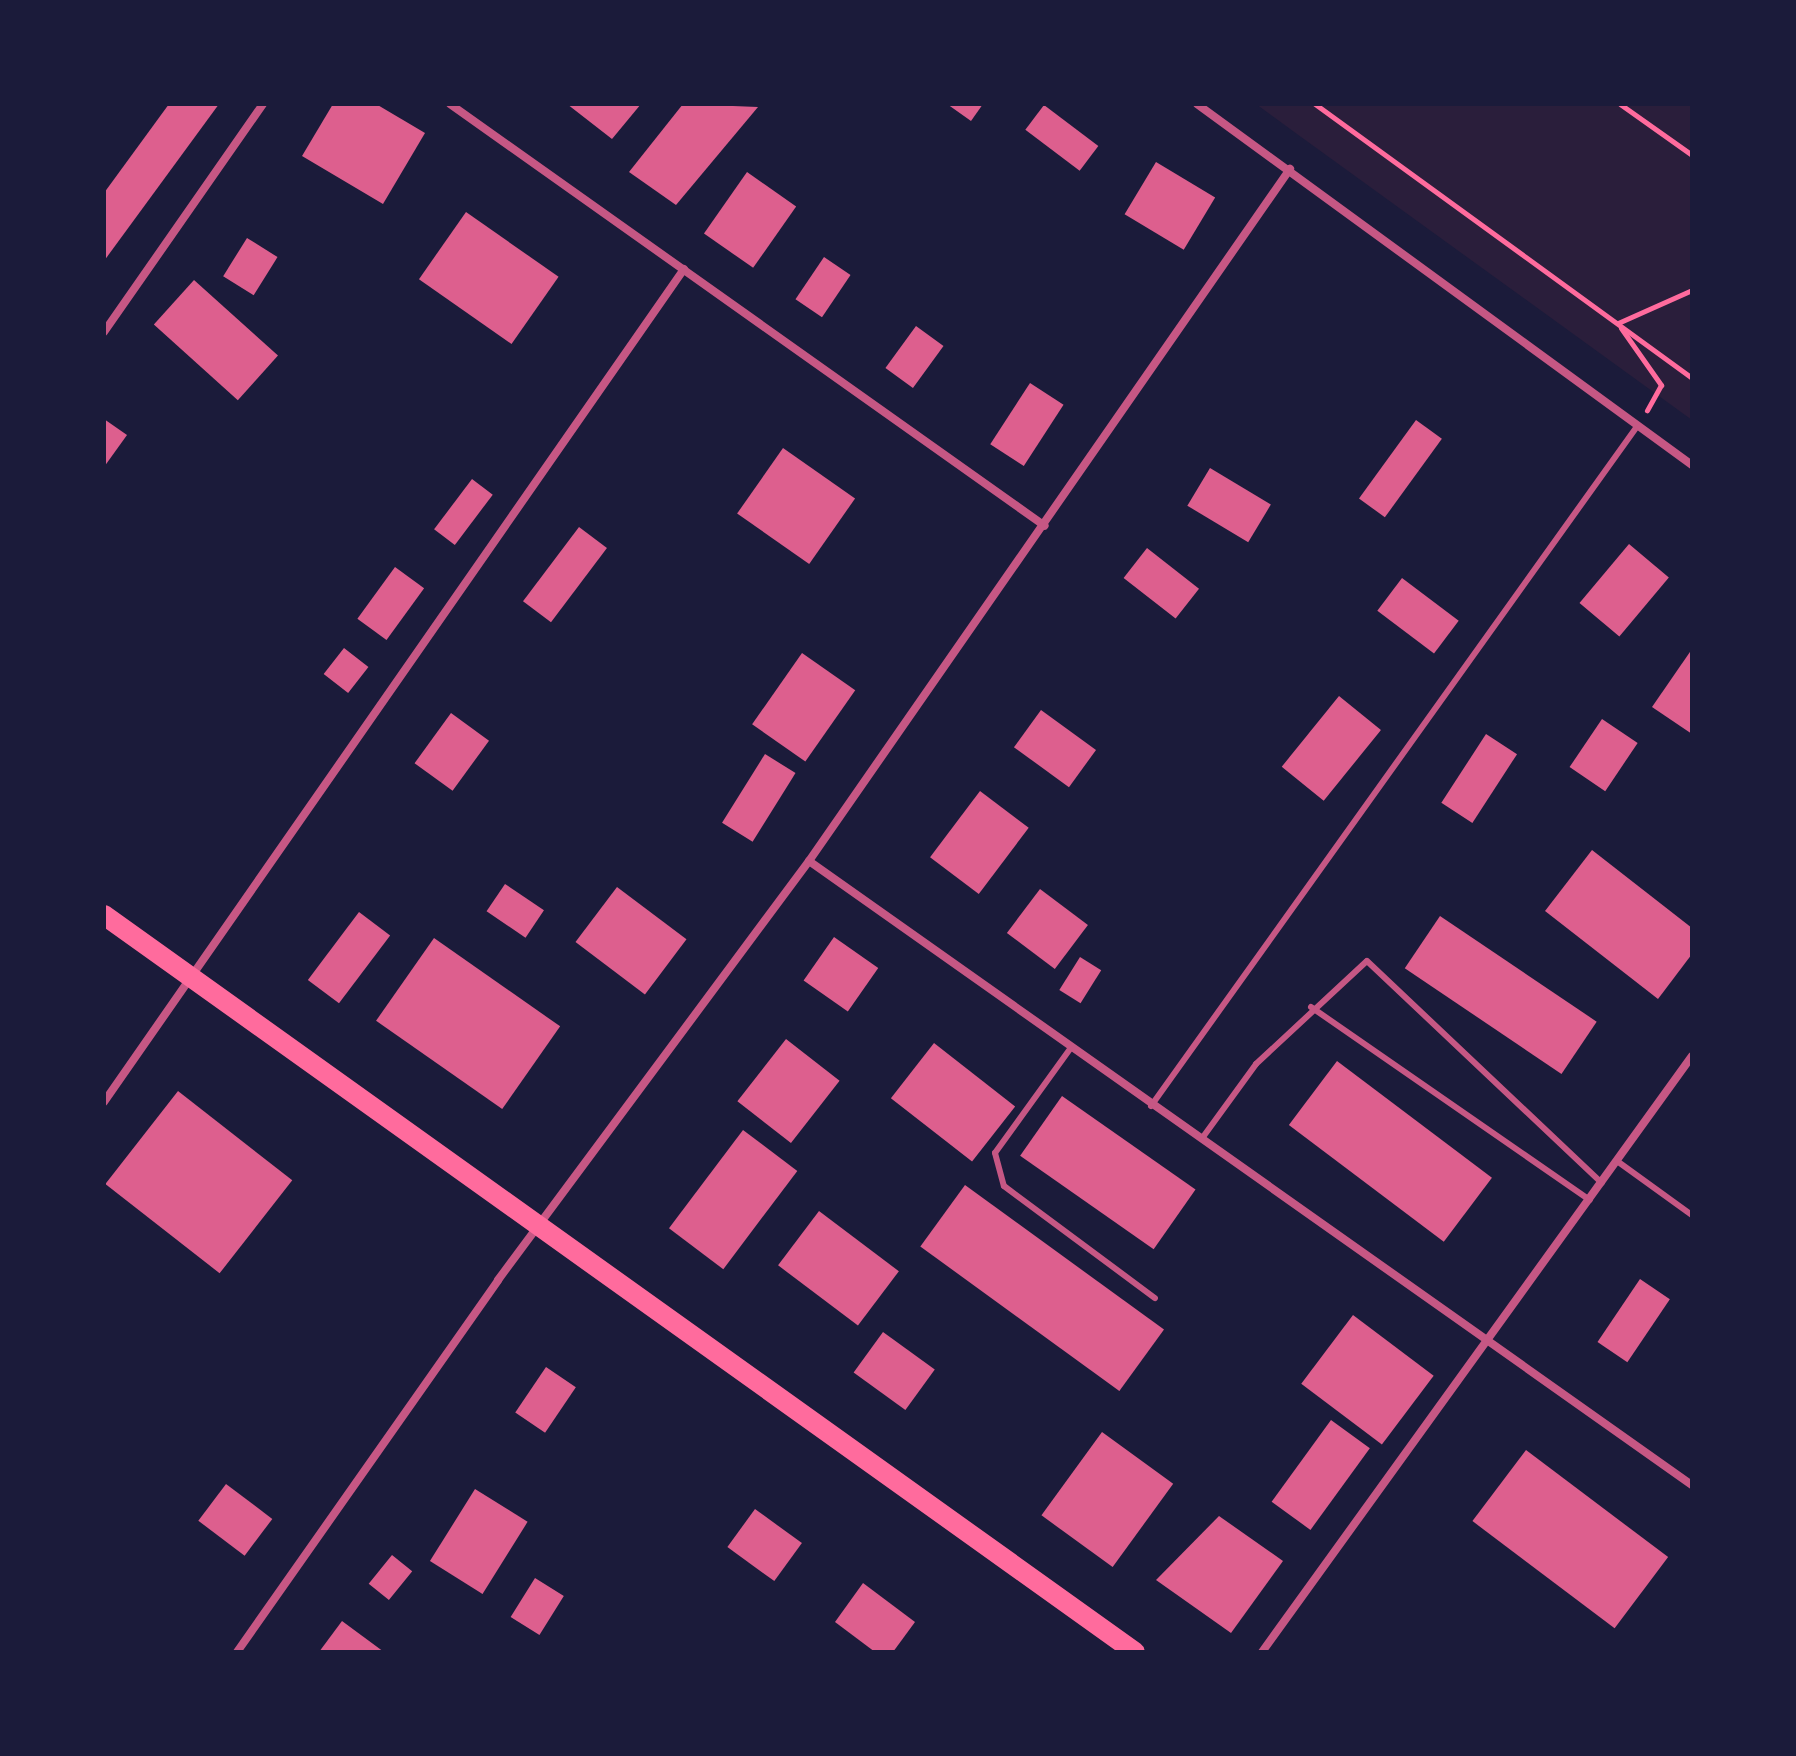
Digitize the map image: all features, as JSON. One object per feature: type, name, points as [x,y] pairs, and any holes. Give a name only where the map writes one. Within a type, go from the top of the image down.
[{"type":"main road","points":[[104,915],[1135,1652]]},
{"type":"street","points":[[104,332],[263,104]]},
{"type":"street","points":[[450,104],[1045,526]]},
{"type":"street","points":[[1197,104],[1692,465]]},
{"type":"street","points":[[237,1652],[540,1224],[809,861],[1045,526],[1290,169]]},
{"type":"street","points":[[104,1102],[684,269]]},
{"type":"street","points":[[809,861],[1070,1049],[1151,1106],[1203,1137],[1692,1485]]},
{"type":"street","points":[[1262,1652],[1692,1056]]},
{"type":"lane","points":[[1151,1106],[1638,425]]},
{"type":"lane","points":[[1203,1137],[1256,1064],[1311,1007],[1367,961],[1602,1183]]},
{"type":"lane","points":[[1311,1007],[1590,1200]]},
{"type":"lane","points":[[1070,1049],[995,1153],[1004,1186],[1155,1298]]},
{"type":"lane","points":[[1617,1161],[1692,1215]]},
{"type":"path","points":[[1315,104],[1692,378]]},
{"type":"path","points":[[1620,104],[1692,155]]},
{"type":"path","points":[[1618,323],[1692,290]]},
{"type":"path","points":[[1618,323],[1661,385],[1638,425]]},
{"type":"shaded area","points":[[1256,104],[1692,104],[1692,420],[1297,134]]},
{"type":"building","points":[[169,104],[219,104],[104,261],[104,193]]},
{"type":"building","points":[[333,104],[376,104],[425,133],[383,204],[302,156]]},
{"type":"building","points":[[567,104],[641,104],[612,139]]},
{"type":"building","points":[[683,104],[758,107],[676,205],[629,172]]},
{"type":"building","points":[[947,104],[983,104],[971,121]]},
{"type":"building","points":[[1044,105],[1098,146],[1080,171],[1025,130]]},
{"type":"building","points":[[1156,162],[1215,198],[1184,250],[1125,214]]},
{"type":"building","points":[[747,172],[796,206],[753,268],[704,233]]},
{"type":"building","points":[[466,212],[559,277],[512,344],[419,279]]},
{"type":"building","points":[[247,238],[278,257],[254,295],[223,276]]},
{"type":"building","points":[[824,257],[851,275],[822,317],[795,299]]},
{"type":"building","points":[[194,280],[278,356],[238,400],[154,325]]},
{"type":"building","points":[[916,326],[944,346],[913,388],[885,368]]},
{"type":"building","points":[[1030,383],[1064,405],[1024,466],[990,444]]},
{"type":"building","points":[[104,419],[127,435],[104,467]]},
{"type":"building","points":[[1416,420],[1442,439],[1385,517],[1359,498]]},
{"type":"building","points":[[783,448],[855,498],[809,564],[737,514]]},
{"type":"building","points":[[1210,468],[1271,505],[1248,542],[1187,506]]},
{"type":"building","points":[[472,479],[493,495],[455,545],[434,529]]},
{"type":"building","points":[[579,527],[607,548],[551,622],[523,601]]},
{"type":"building","points":[[1629,544],[1669,577],[1619,636],[1580,603]]},
{"type":"building","points":[[1147,548],[1199,589],[1176,619],[1124,578]]},
{"type":"building","points":[[395,567],[424,588],[387,640],[357,619]]},
{"type":"building","points":[[1402,578],[1459,621],[1434,653],[1377,611]]},
{"type":"building","points":[[344,648],[368,667],[348,693],[324,674]]},
{"type":"building","points":[[1692,649],[1692,734],[1652,707]]},
{"type":"building","points":[[802,653],[855,690],[805,762],[752,724]]},
{"type":"building","points":[[1339,696],[1381,730],[1324,801],[1282,767]]},
{"type":"building","points":[[1041,710],[1096,750],[1069,787],[1014,747]]},
{"type":"building","points":[[451,713],[489,741],[453,791],[415,763]]},
{"type":"building","points":[[1602,719],[1638,743],[1605,791],[1570,767]]},
{"type":"building","points":[[1486,734],[1517,754],[1472,823],[1441,803]]},
{"type":"building","points":[[765,754],[796,773],[753,842],[722,823]]},
{"type":"building","points":[[980,791],[1029,828],[979,894],[930,857]]},
{"type":"building","points":[[1592,850],[1692,928],[1692,954],[1658,999],[1545,911]]},
{"type":"building","points":[[505,884],[544,910],[526,938],[487,911]]},
{"type":"building","points":[[617,887],[686,939],[645,994],[575,942]]},
{"type":"building","points":[[1040,889],[1088,925],[1055,969],[1007,933]]},
{"type":"building","points":[[359,912],[390,935],[339,1003],[308,980]]},
{"type":"building","points":[[1440,916],[1597,1022],[1561,1074],[1405,968]]},
{"type":"building","points":[[834,937],[878,968],[848,1011],[804,980]]},
{"type":"building","points":[[434,938],[560,1026],[502,1109],[376,1021]]},
{"type":"building","points":[[1080,957],[1101,970],[1081,1003],[1059,990]]},
{"type":"building","points":[[786,1039],[840,1081],[791,1143],[737,1101]]},
{"type":"building","points":[[934,1043],[1015,1106],[972,1162],[891,1098]]},
{"type":"building","points":[[1337,1061],[1492,1178],[1444,1242],[1289,1125]]},
{"type":"building","points":[[178,1091],[292,1180],[220,1273],[105,1184]]},
{"type":"building","points":[[1062,1096],[1196,1189],[1154,1249],[1020,1156]]},
{"type":"building","points":[[743,1130],[797,1171],[723,1269],[669,1228]]},
{"type":"building","points":[[965,1185],[1164,1330],[1119,1391],[920,1246]]},
{"type":"building","points":[[819,1211],[899,1271],[858,1325],[778,1265]]},
{"type":"building","points":[[1640,1279],[1670,1299],[1627,1362],[1598,1342]]},
{"type":"building","points":[[1353,1315],[1434,1376],[1382,1444],[1301,1384]]},
{"type":"building","points":[[883,1332],[935,1370],[905,1410],[854,1372]]},
{"type":"building","points":[[546,1367],[576,1387],[545,1433],[515,1413]]},
{"type":"building","points":[[1331,1420],[1370,1448],[1310,1530],[1272,1502]]},
{"type":"building","points":[[1102,1432],[1173,1484],[1113,1567],[1041,1515]]},
{"type":"building","points":[[1526,1450],[1668,1557],[1615,1628],[1472,1521]]},
{"type":"building","points":[[226,1484],[272,1519],[245,1556],[198,1521]]},
{"type":"building","points":[[475,1489],[528,1522],[483,1594],[430,1561]]},
{"type":"building","points":[[755,1509],[802,1543],[774,1581],[727,1547]]},
{"type":"building","points":[[1219,1516],[1283,1561],[1231,1633],[1156,1580]]},
{"type":"building","points":[[392,1555],[412,1571],[389,1600],[369,1584]]},
{"type":"building","points":[[535,1578],[564,1596],[539,1635],[511,1617]]},
{"type":"building","points":[[863,1583],[915,1622],[893,1652],[875,1652],[835,1622]]},
{"type":"building","points":[[342,1621],[384,1652],[319,1652]]}]
